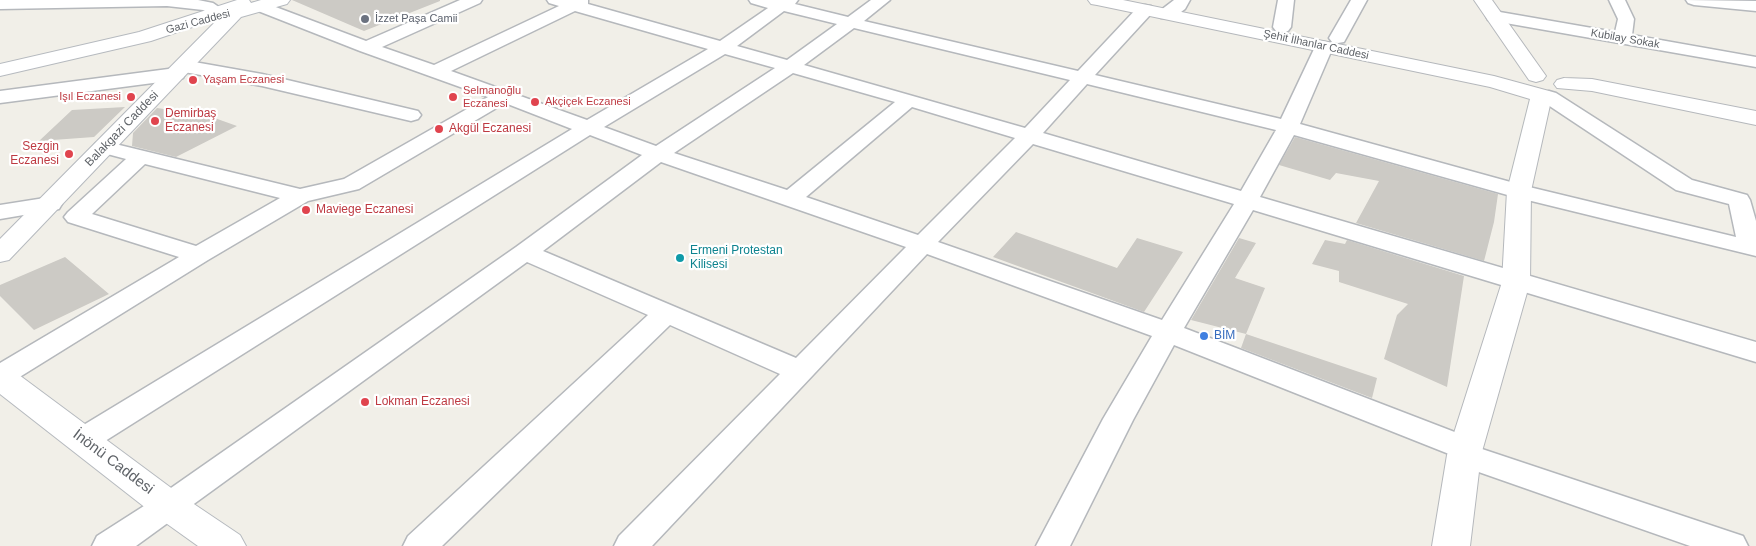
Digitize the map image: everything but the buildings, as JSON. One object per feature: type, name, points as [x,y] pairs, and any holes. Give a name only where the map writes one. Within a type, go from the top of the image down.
[{"type":"street","name":"Gazi Caddesi","points":[[0,70],[144,37],[243,7],[281,0]]},
{"type":"street","points":[[366,48],[474,0]]},
{"type":"street","points":[[757,0],[786,3],[849,22],[1288,127],[1518,190],[1754,248],[1748,202],[1684,185],[1543,87],[1483,0]]},
{"type":"street","points":[[109,546],[169,506],[658,154],[788,67],[882,0]]},
{"type":"street","name":"Şehit İlhanlar Caddesi","points":[[1097,0],[1164,6],[1282,27],[1331,43]]},
{"type":"street","points":[[1282,27],[1286,0]]},
{"type":"street","points":[[1053,546],[1118,419],[1247,201],[1331,43],[1359,0]]},
{"type":"street","points":[[1617,0],[1626,19],[1624,39]]},
{"type":"street","points":[[1694,0],[1756,6]]},
{"type":"street","points":[[0,4],[185,1],[206,6],[243,7],[504,96],[658,154],[922,244],[1168,332],[1465,452],[1728,545]]},
{"type":"street","points":[[0,13],[31,2]]},
{"type":"street","points":[[434,72],[571,2],[722,48],[909,100],[1756,352]]},
{"type":"street","points":[[83,440],[588,128],[722,48],[786,3]]},
{"type":"street","points":[[631,546],[1083,78],[1164,6]]},
{"type":"street","name":"Şehit İlhanlar Caddesi","points":[[1164,6],[1494,82],[1543,87],[1592,85],[1756,118]]},
{"type":"street","name":"Balakgazi Caddesi","points":[[0,254],[103,147],[243,7]]},
{"type":"street","name":"Kubilay Sokak","points":[[1494,16],[1756,62]]},
{"type":"street","points":[[0,97],[180,70],[262,80],[411,115]]},
{"type":"street","points":[[1451,546],[1465,452],[1516,282],[1518,190],[1543,87]]},
{"type":"street","points":[[0,377],[199,255],[300,196],[350,184],[504,96]]},
{"type":"street","points":[[790,199],[909,100]]},
{"type":"street","points":[[103,147],[300,196]]},
{"type":"street","points":[[140,157],[76,217],[199,255]]},
{"type":"street","points":[[0,212],[50,204]]},
{"type":"street","points":[[524,252],[800,371]]},
{"type":"street","points":[[420,546],[667,313]]},
{"type":"street","name":"İnönü Caddesi","points":[[0,377],[169,506],[227,546]]},
{"type":"place","name":"İzzet Paşa Camii","points":[[365,19]]},
{"type":"place","name":"Yaşam Eczanesi","points":[[193,80]]},
{"type":"place","name":"Işıl Eczanesi","points":[[131,97]]},
{"type":"place","name":"Selmanoğlu Eczanesi","points":[[453,97]]},
{"type":"place","name":"Akçiçek Eczanesi","points":[[535,102]]},
{"type":"place","name":"Demirbaş Eczanesi","points":[[155,121]]},
{"type":"place","name":"Akgül Eczanesi","points":[[439,129]]},
{"type":"place","name":"Sezgin Eczanesi","points":[[69,154]]},
{"type":"place","name":"Maviege Eczanesi","points":[[306,210]]},
{"type":"place","name":"Ermeni Protestan Kilisesi","points":[[680,258]]},
{"type":"place","name":"BİM","points":[[1204,336]]},
{"type":"place","name":"Lokman Eczanesi","points":[[365,402]]}]
